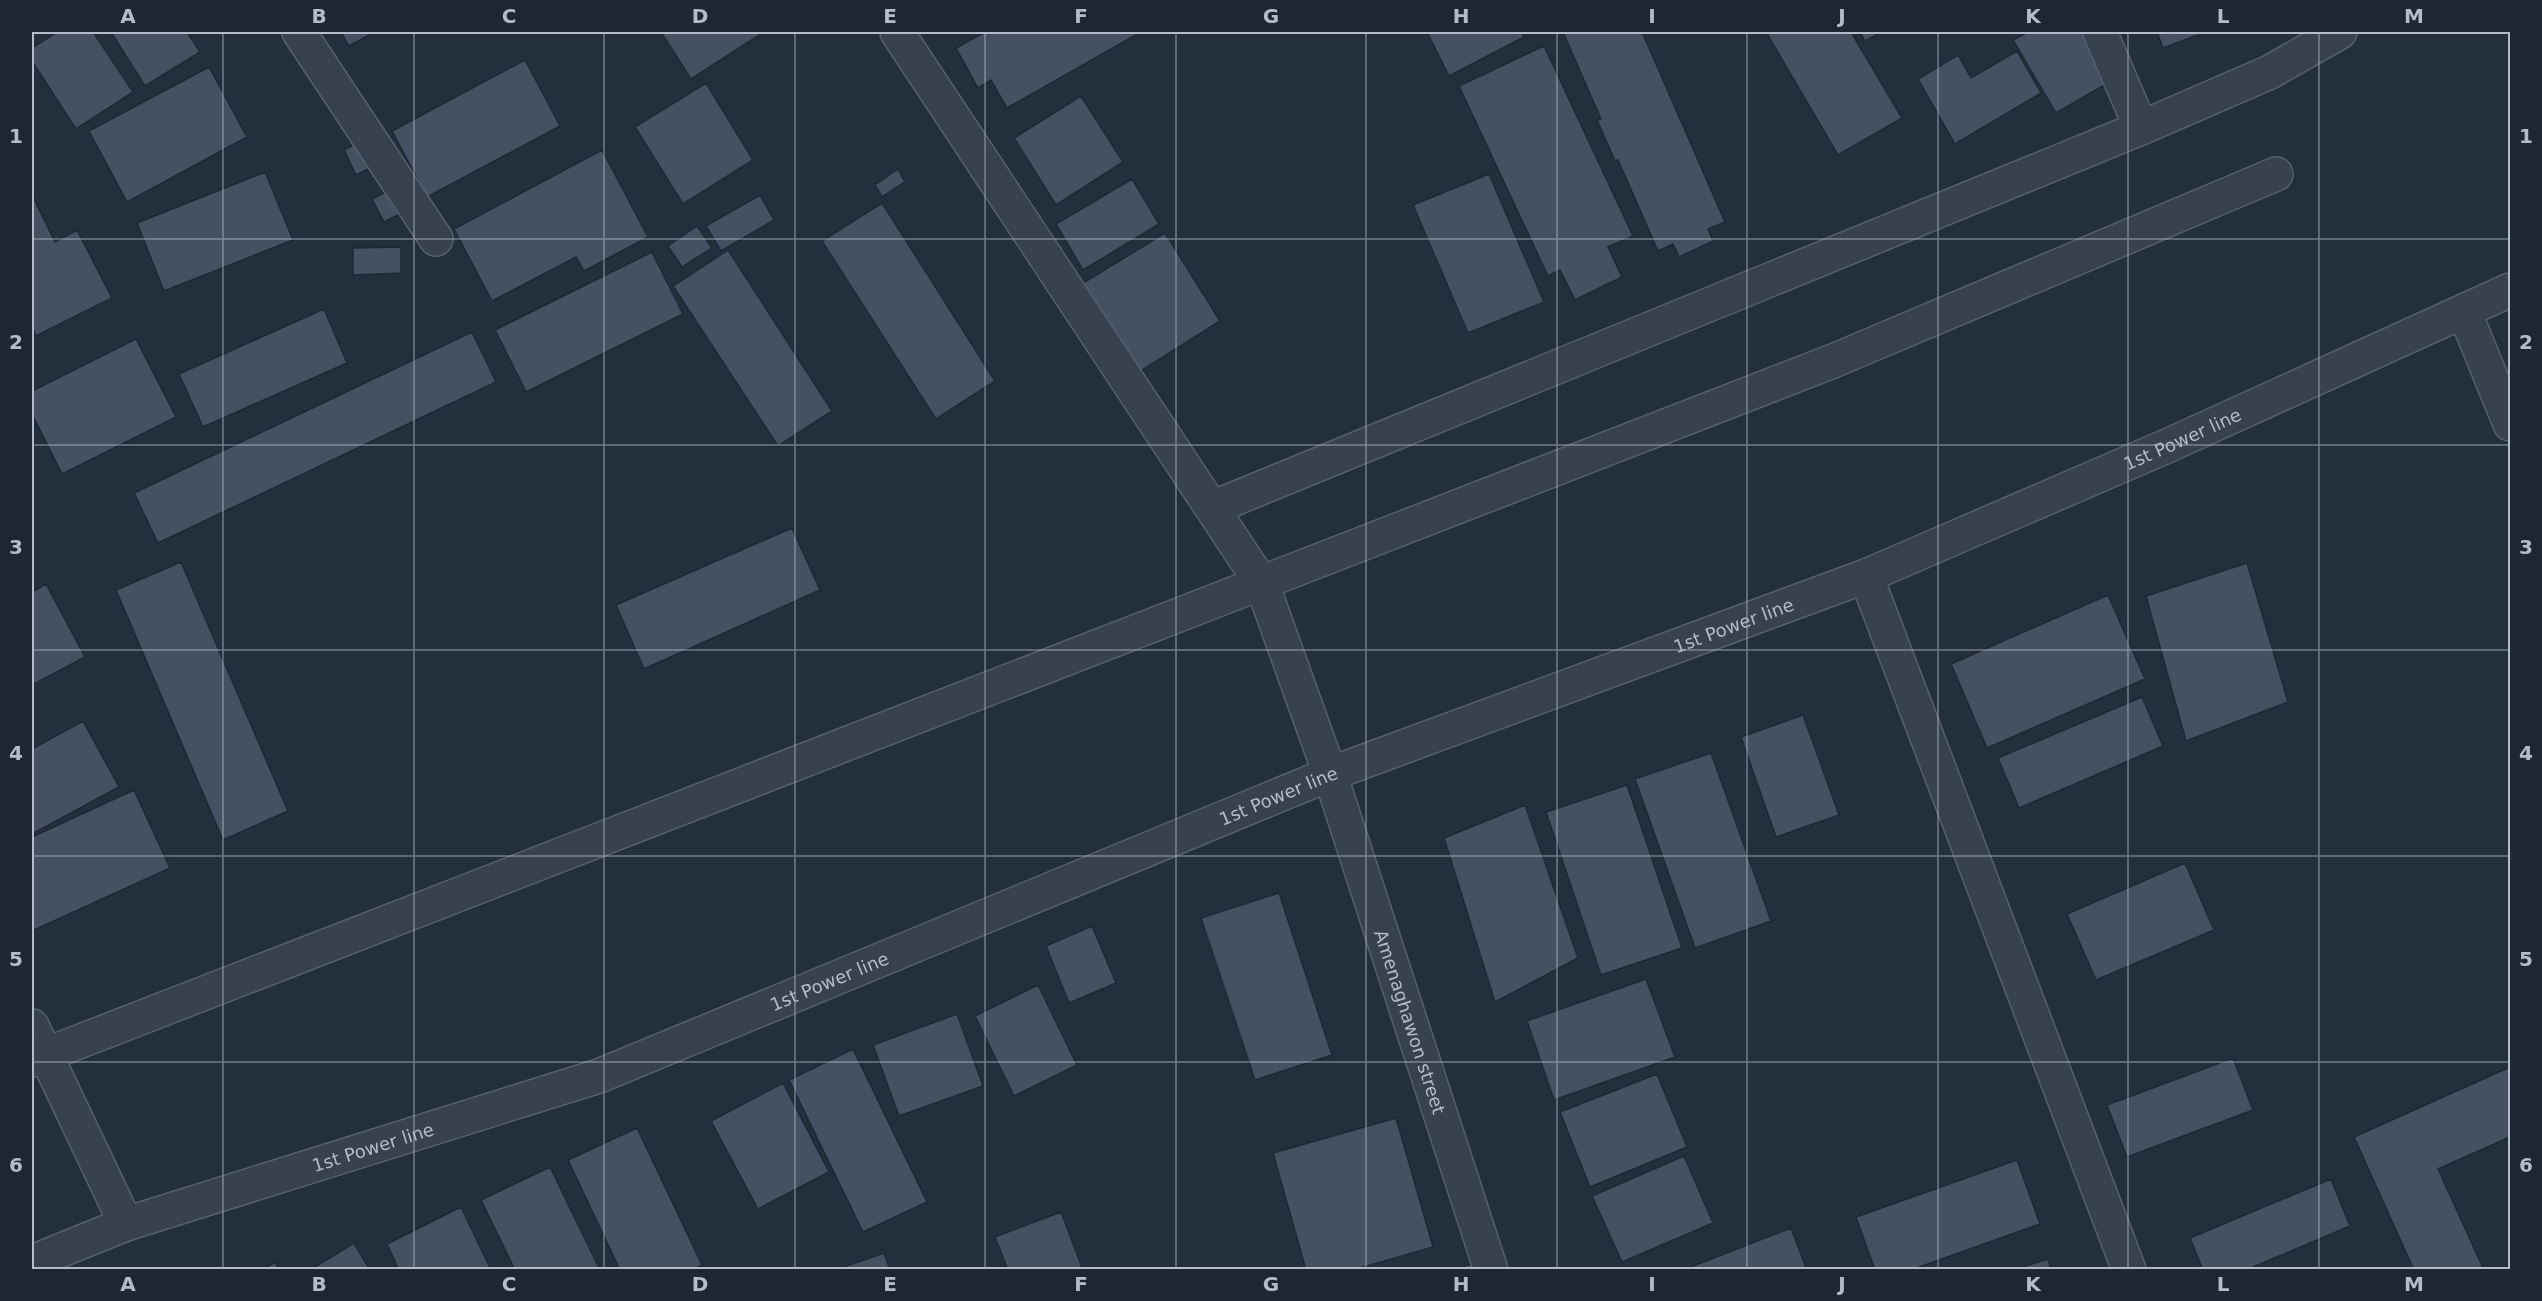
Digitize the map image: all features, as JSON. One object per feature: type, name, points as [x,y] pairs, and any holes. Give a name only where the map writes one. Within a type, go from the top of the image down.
[{"type":"street","points":[[298,32],[436,239]]},
{"type":"street","points":[[2100,32],[2141,128]]},
{"type":"street","points":[[1212,508],[2141,128],[2270,72],[2340,32]]},
{"type":"street","name":"Amenaghawon street","points":[[908,35],[1262,584],[1330,774],[1491,1269]]},
{"type":"street","points":[[126,1224],[36,1046],[434,902],[1262,584],[1833,361],[2276,174]]},
{"type":"street","name":"1st Power line","points":[[32,1262],[126,1224],[599,1076],[1330,774],[1866,576],[2167,446],[2511,290]]},
{"type":"street","points":[[2464,311],[2511,424]]},
{"type":"street","points":[[1866,576],[2129,1269]]},
{"type":"building","points":[[57,32],[93,32],[133,92],[76,129],[32,61],[32,48]]},
{"type":"building","points":[[111,32],[187,32],[200,52],[145,86]]},
{"type":"building","points":[[341,32],[375,32],[349,46]]},
{"type":"building","points":[[661,32],[764,32],[691,79]]},
{"type":"building","points":[[985,32],[1141,32],[1007,108],[991,80],[978,88],[956,48]]},
{"type":"building","points":[[1427,32],[1521,32],[1524,37],[1449,76]]},
{"type":"building","points":[[1563,32],[1642,32],[1725,222],[1708,229],[1713,241],[1679,257],[1673,244],[1658,251],[1618,160],[1615,161],[1597,120],[1601,119]]},
{"type":"building","points":[[1766,32],[1851,32],[1902,118],[1838,155]]},
{"type":"building","points":[[1860,32],[1882,32],[1865,41]]},
{"type":"building","points":[[2028,32],[2085,32],[2113,80],[2056,113],[2013,40]]},
{"type":"building","points":[[2157,32],[2206,32],[2163,48]]},
{"type":"building","points":[[1544,46],[1633,236],[1608,247],[1622,277],[1575,300],[1560,270],[1548,276],[1459,86]]},
{"type":"building","points":[[2017,51],[2041,93],[1955,144],[1918,79],[1958,55],[1971,78]]},
{"type":"building","points":[[525,60],[560,126],[427,197],[392,131]]},
{"type":"building","points":[[209,67],[247,137],[127,202],[89,131]]},
{"type":"building","points":[[706,83],[753,160],[683,204],[635,127]]},
{"type":"building","points":[[1081,96],[1123,162],[1056,205],[1014,138]]},
{"type":"building","points":[[366,138],[380,163],[356,175],[344,150]]},
{"type":"building","points":[[602,150],[648,237],[584,271],[576,257],[492,301],[454,229]]},
{"type":"building","points":[[898,169],[905,182],[882,197],[875,185]]},
{"type":"building","points":[[265,172],[293,240],[164,291],[137,223]]},
{"type":"building","points":[[1489,174],[1544,302],[1468,333],[1413,205]]},
{"type":"building","points":[[1132,179],[1159,224],[1083,270],[1056,224]]},
{"type":"building","points":[[398,186],[410,209],[384,222],[372,199]]},
{"type":"building","points":[[32,195],[55,242],[77,230],[112,298],[36,336],[32,327]]},
{"type":"building","points":[[760,195],[774,220],[721,251],[706,226]]},
{"type":"building","points":[[882,203],[995,381],[936,419],[822,241]]},
{"type":"building","points":[[697,226],[712,248],[682,267],[668,246]]},
{"type":"building","points":[[1165,233],[1220,321],[1136,374],[1080,285]]},
{"type":"building","points":[[401,247],[401,273],[353,275],[353,248]]},
{"type":"building","points":[[728,250],[832,411],[778,446],[673,286]]},
{"type":"building","points":[[652,252],[683,314],[526,392],[495,330]]},
{"type":"building","points":[[324,309],[347,363],[203,427],[179,374]]},
{"type":"building","points":[[472,332],[496,382],[158,543],[134,493]]},
{"type":"building","points":[[136,339],[176,417],[62,474],[32,414],[32,391]]},
{"type":"building","points":[[792,528],[820,590],[644,669],[616,605]]},
{"type":"building","points":[[181,562],[288,811],[223,840],[116,590]]},
{"type":"building","points":[[2247,563],[2288,702],[2186,741],[2146,596]]},
{"type":"building","points":[[46,584],[85,657],[32,685],[32,592]]},
{"type":"building","points":[[2108,595],[2145,679],[1987,748],[1951,664]]},
{"type":"building","points":[[2142,697],[2163,746],[2019,808],[1998,758]]},
{"type":"building","points":[[1803,715],[1839,815],[1776,837],[1741,737]]},
{"type":"building","points":[[83,721],[119,787],[32,834],[32,749]]},
{"type":"building","points":[[1711,753],[1771,921],[1695,948],[1635,779]]},
{"type":"building","points":[[1627,785],[1682,948],[1601,975],[1546,812]]},
{"type":"building","points":[[134,790],[170,868],[32,931],[32,837]]},
{"type":"building","points":[[1525,805],[1578,958],[1495,1002],[1444,838]]},
{"type":"building","points":[[2185,863],[2214,930],[2096,980],[2067,914]]},
{"type":"building","points":[[1279,893],[1332,1055],[1255,1080],[1201,918]]},
{"type":"building","points":[[1092,926],[1116,983],[1069,1003],[1046,946]]},
{"type":"building","points":[[1646,979],[1675,1057],[1554,1100],[1527,1021]]},
{"type":"building","points":[[1038,985],[1077,1065],[1014,1096],[975,1016]]},
{"type":"building","points":[[957,1014],[983,1086],[899,1116],[873,1045]]},
{"type":"building","points":[[853,1049],[927,1202],[863,1232],[789,1080]]},
{"type":"building","points":[[2233,1058],[2253,1110],[2127,1157],[2107,1105]]},
{"type":"building","points":[[2510,1067],[2510,1137],[2438,1169],[2484,1270],[2414,1270],[2354,1137]]},
{"type":"building","points":[[1657,1074],[1687,1147],[1590,1187],[1560,1112]]},
{"type":"building","points":[[783,1083],[829,1172],[758,1209],[711,1121]]},
{"type":"building","points":[[1396,1118],[1433,1247],[1353,1270],[1306,1270],[1273,1153]]},
{"type":"building","points":[[637,1128],[702,1265],[692,1270],[620,1270],[568,1160]]},
{"type":"building","points":[[1684,1156],[1713,1223],[1622,1262],[1592,1196]]},
{"type":"building","points":[[2017,1160],[2040,1224],[1911,1270],[1875,1270],[1856,1217]]},
{"type":"building","points":[[550,1167],[600,1270],[515,1270],[481,1200]]},
{"type":"building","points":[[2331,1179],[2350,1226],[2246,1270],[2203,1270],[2190,1238]]},
{"type":"building","points":[[461,1207],[491,1270],[399,1270],[387,1244]]},
{"type":"building","points":[[1061,1212],[1083,1270],[1008,1270],[995,1237]]},
{"type":"building","points":[[1791,1228],[1807,1270],[1683,1270]]},
{"type":"building","points":[[354,1243],[370,1270],[310,1270]]},
{"type":"building","points":[[884,1253],[890,1270],[835,1270]]},
{"type":"building","points":[[2048,1259],[2051,1270],[2013,1270]]},
{"type":"building","points":[[275,1262],[279,1270],[262,1270]]},
{"type":"building","points":[[1478,1262],[1480,1270],[1453,1270]]}]
